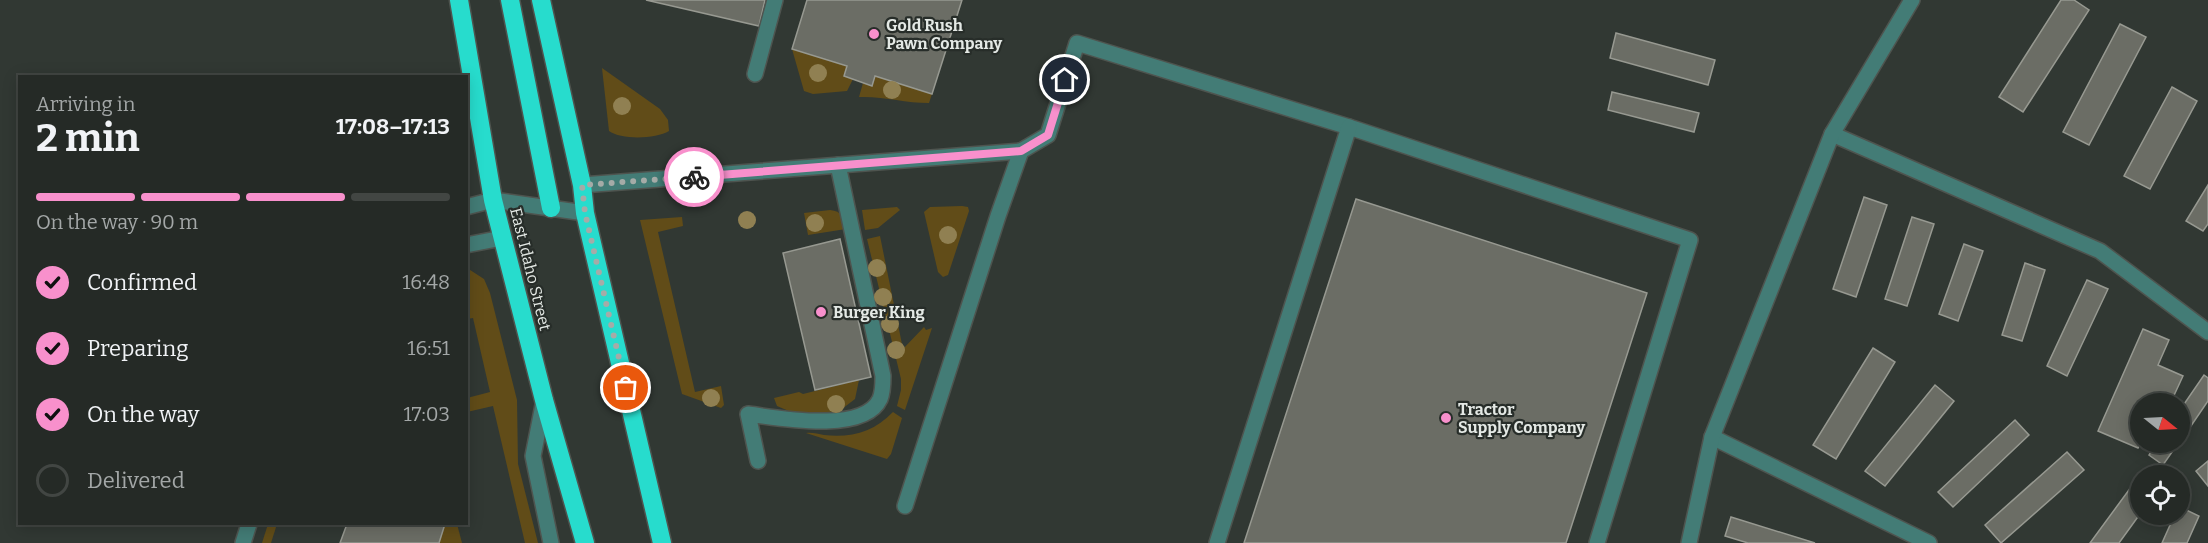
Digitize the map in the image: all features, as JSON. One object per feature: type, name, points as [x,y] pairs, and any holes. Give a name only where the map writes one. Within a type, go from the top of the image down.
[{"type":"highway","name":"East Idaho Street","points":[[459,0],[493,200],[544,400],[585,543]]},
{"type":"highway","points":[[510,0],[551,208]]},
{"type":"highway","points":[[541,0],[582,185],[585,213],[662,543]]},
{"type":"lane","points":[[756,74],[775,0]]},
{"type":"lane","points":[[1689,543],[1712,436],[1832,134],[1911,0]]},
{"type":"lane","points":[[582,185],[1021,151],[1048,135],[1077,43],[1349,127],[1690,240],[1597,543]]},
{"type":"lane","points":[[1217,543],[1349,127]]},
{"type":"lane","points":[[1832,134],[2100,251],[2208,332]]},
{"type":"lane","points":[[905,506],[1021,151]]},
{"type":"lane","points":[[758,461],[748,414],[805,421],[837,422],[870,411],[879,401],[883,390],[883,376],[838,165]]},
{"type":"lane","points":[[468,206],[493,200],[585,213]]},
{"type":"lane","points":[[468,245],[502,238]]},
{"type":"lane","points":[[544,400],[533,456],[551,543]]},
{"type":"lane","points":[[1712,436],[1929,543]]},
{"type":"lane","points":[[243,543],[249,525]]},
{"type":"shaded area","points":[[792,49],[847,66],[844,76],[853,79],[847,91],[813,94],[804,91]]},
{"type":"shaded area","points":[[602,68],[660,109],[668,120],[669,131],[656,136],[639,137],[622,136],[609,131]]},
{"type":"shaded area","points":[[875,76],[932,94],[929,103],[859,97],[863,83],[872,86]]},
{"type":"shaded area","points":[[897,207],[900,210],[878,228],[865,230],[862,210]]},
{"type":"shaded area","points":[[930,207],[968,207],[969,211],[948,275],[943,277],[938,272],[924,212]]},
{"type":"shaded area","points":[[830,210],[842,216],[846,229],[808,235],[804,213]]},
{"type":"shaded area","points":[[682,217],[683,226],[658,232],[695,392],[721,386],[724,405],[721,408],[682,394],[640,220]]},
{"type":"shaded area","points":[[880,236],[903,349],[924,327],[926,330],[932,328],[905,410],[897,406],[901,379],[867,239]]},
{"type":"shaded area","points":[[468,269],[484,279],[490,293],[517,400],[518,464],[538,543],[525,543],[493,406],[468,412],[468,398],[490,392],[473,318],[468,319]]},
{"type":"shaded area","points":[[859,380],[855,399],[838,412],[791,412],[777,406],[774,398],[799,392],[803,394]]},
{"type":"shaded area","points":[[893,412],[902,418],[891,454],[887,459],[806,433],[834,436],[862,432],[886,419]]},
{"type":"shaded area","points":[[268,525],[277,525],[271,543],[262,543]]},
{"type":"shaded area","points":[[445,525],[457,525],[462,543],[439,543]]},
{"type":"building","points":[[646,0],[765,0],[759,26]]},
{"type":"building","points":[[807,0],[962,0],[932,94],[875,76],[872,86],[844,76],[847,66],[792,49]]},
{"type":"building","points":[[2061,0],[2074,0],[2089,10],[2023,112],[1999,97]]},
{"type":"building","points":[[2120,24],[2146,37],[2089,145],[2063,132]]},
{"type":"building","points":[[1616,33],[1715,60],[1708,85],[1610,58]]},
{"type":"building","points":[[2172,87],[2197,101],[2150,189],[2124,176]]},
{"type":"building","points":[[1612,92],[1699,113],[1694,132],[1608,110]]},
{"type":"building","points":[[2208,185],[2208,224],[2203,231],[2186,221]]},
{"type":"building","points":[[1864,197],[1887,205],[1856,297],[1833,289]]},
{"type":"building","name":"Tractor Supply Company","points":[[1356,199],[1647,293],[1566,543],[1244,543]]},
{"type":"building","points":[[1912,217],[1934,224],[1907,306],[1885,299]]},
{"type":"building","points":[[840,239],[871,377],[815,390],[783,253]]},
{"type":"building","points":[[1964,244],[1983,251],[1958,321],[1939,314]]},
{"type":"building","points":[[2025,263],[2045,270],[2022,341],[2002,335]]},
{"type":"building","points":[[2087,280],[2108,289],[2067,376],[2047,366]]},
{"type":"building","points":[[2143,329],[2169,340],[2158,365],[2183,376],[2175,393],[2130,393],[2130,445],[2098,431]]},
{"type":"building","points":[[1873,348],[1895,362],[1836,459],[1813,445]]},
{"type":"building","points":[[2204,375],[2208,378],[2208,401],[2190,427],[2190,395]]},
{"type":"building","points":[[1935,385],[1954,401],[1885,486],[1865,471]]},
{"type":"building","points":[[2015,420],[2029,435],[1953,507],[1938,492]]},
{"type":"building","points":[[2067,452],[2084,470],[2001,543],[1985,525]]},
{"type":"building","points":[[2150,453],[2171,453],[2163,465],[2149,455]]},
{"type":"building","points":[[2208,461],[2208,486],[2196,471]]},
{"type":"building","points":[[2130,489],[2130,525],[2132,525],[2119,543],[2090,543]]},
{"type":"building","points":[[2190,512],[2199,516],[2187,543],[2162,543],[2170,525],[2190,525]]},
{"type":"building","points":[[1731,517],[1815,543],[1748,543],[1725,536]]},
{"type":"building","points":[[347,525],[445,525],[439,543],[340,543]]},
{"type":"way so far","points":[[626,388],[585,213],[582,185],[694,177]]},
{"type":"place","name":"Gold Rush Pawn Company","points":[[874,34]]},
{"type":"place","name":"Burger King","points":[[821,312]]},
{"type":"place","name":"Tractor Supply Company","points":[[1446,418]]},
{"type":"route","points":[[694,177],[1021,151],[1048,135],[1065,80]]}]
